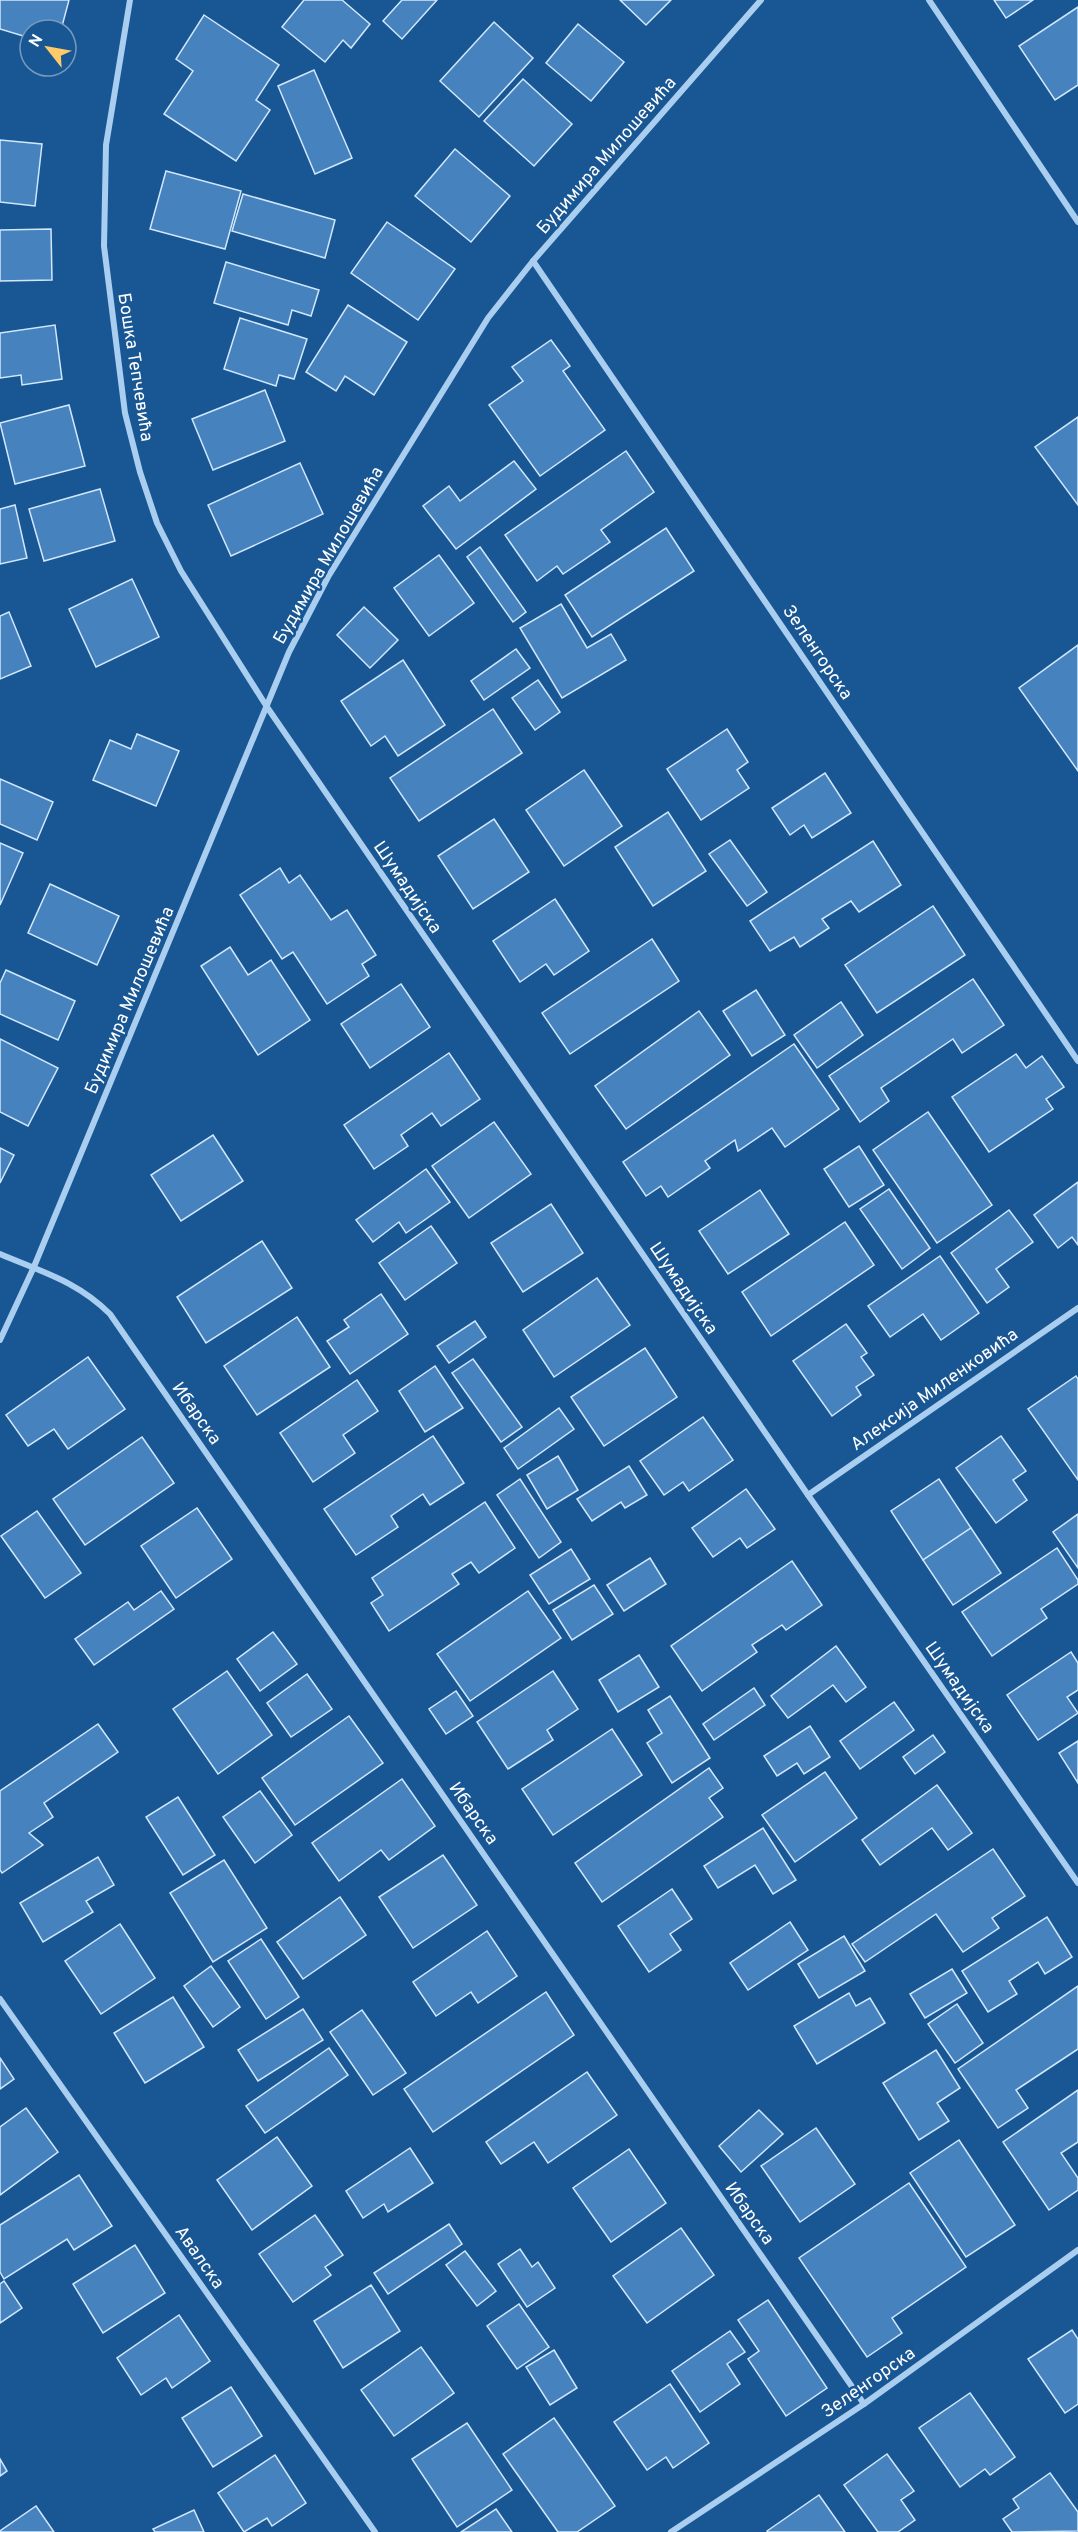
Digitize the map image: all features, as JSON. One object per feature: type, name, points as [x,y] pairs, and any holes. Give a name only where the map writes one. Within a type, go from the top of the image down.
[{"type":"street","name":"Бошка Тепчевића","points":[[130,0],[106,145],[104,246],[125,413],[140,472],[157,523],[181,571],[267,707]]},
{"type":"street","name":"Будимира Милошевића","points":[[0,1340],[33,1269],[289,652],[334,567],[488,318],[533,261],[761,0]]},
{"type":"street","points":[[929,0],[1078,222]]},
{"type":"street","name":"Зеленгорска","points":[[533,261],[1078,1060]]},
{"type":"street","name":"Шумадијска","points":[[267,707],[808,1495],[1078,1883]]},
{"type":"street","name":"Ибарска","points":[[0,1254],[70,1283],[92,1296],[110,1314],[864,2404]]},
{"type":"street","name":"Алексија Миленковића","points":[[808,1495],[1078,1308]]},
{"type":"street","name":"Авалска","points":[[0,1999],[375,2532]]},
{"type":"street","name":"Зеленгорска","points":[[671,2532],[864,2404],[1078,2250]]},
{"type":"building","points":[[0,0],[69,0],[64,18],[18,18],[18,34],[0,29]]},
{"type":"building","points":[[304,0],[342,0],[370,24],[351,48],[343,40],[325,62],[282,27]]},
{"type":"building","points":[[402,0],[437,0],[402,39],[383,21]]},
{"type":"building","points":[[620,0],[671,0],[646,25]]},
{"type":"building","points":[[994,0],[1033,0],[1006,18]]},
{"type":"building","points":[[1078,7],[1078,85],[1055,100],[1019,46]]},
{"type":"building","points":[[204,15],[279,65],[256,100],[270,110],[236,161],[164,114],[193,71],[176,59]]},
{"type":"building","points":[[494,22],[533,58],[479,117],[440,81]]},
{"type":"building","points":[[578,24],[624,62],[591,101],[546,63]]},
{"type":"building","points":[[314,70],[352,158],[315,174],[278,86]]},
{"type":"building","points":[[523,79],[572,124],[534,166],[484,121]]},
{"type":"building","points":[[0,140],[42,144],[35,206],[0,202]]},
{"type":"building","points":[[455,149],[510,196],[471,242],[415,196]]},
{"type":"building","points":[[166,171],[241,191],[225,249],[150,229]]},
{"type":"building","points":[[243,194],[335,220],[325,258],[232,231]]},
{"type":"building","points":[[387,222],[455,269],[418,320],[351,273]]},
{"type":"building","points":[[51,229],[52,280],[0,281],[0,230]]},
{"type":"building","points":[[226,262],[319,290],[311,316],[292,310],[288,325],[214,303]]},
{"type":"building","points":[[348,305],[407,342],[374,395],[345,376],[336,391],[306,372]]},
{"type":"building","points":[[240,318],[307,339],[294,379],[279,375],[276,386],[224,369]]},
{"type":"building","points":[[55,325],[62,379],[22,385],[21,375],[0,378],[0,333]]},
{"type":"building","points":[[551,340],[570,366],[563,371],[605,430],[540,476],[489,405],[523,381],[512,367]]},
{"type":"building","points":[[265,390],[285,441],[213,470],[192,419]]},
{"type":"building","points":[[69,405],[85,466],[15,484],[0,423]]},
{"type":"building","points":[[1078,417],[1078,505],[1035,447]]},
{"type":"building","points":[[626,451],[654,492],[601,530],[610,542],[563,574],[557,566],[537,581],[505,535]]},
{"type":"building","points":[[514,461],[536,489],[456,549],[423,506],[449,486],[460,501]]},
{"type":"building","points":[[300,463],[323,514],[231,556],[208,505]]},
{"type":"building","points":[[100,489],[115,541],[44,561],[29,509]]},
{"type":"building","points":[[15,505],[27,558],[0,564],[0,509]]},
{"type":"building","points":[[666,528],[694,571],[592,637],[565,595]]},
{"type":"building","points":[[480,547],[526,612],[513,622],[467,557]]},
{"type":"building","points":[[439,555],[474,603],[429,636],[394,588]]},
{"type":"building","points":[[132,579],[159,637],[96,667],[69,609]]},
{"type":"building","points":[[561,604],[587,648],[611,634],[626,660],[562,698],[520,628]]},
{"type":"building","points":[[364,607],[398,640],[370,668],[337,635]]},
{"type":"building","points":[[9,612],[31,666],[0,679],[0,616]]},
{"type":"building","points":[[1078,645],[1078,771],[1019,688]]},
{"type":"building","points":[[516,649],[530,668],[484,700],[471,681]]},
{"type":"building","points":[[403,660],[445,725],[398,756],[385,736],[371,746],[341,701]]},
{"type":"building","points":[[538,680],[560,712],[535,730],[512,698]]},
{"type":"building","points":[[493,709],[522,753],[419,821],[390,778]]},
{"type":"building","points":[[727,729],[748,762],[737,770],[749,788],[701,820],[667,769]]},
{"type":"building","points":[[137,734],[179,751],[156,806],[93,780],[110,740],[131,749]]},
{"type":"building","points":[[584,770],[622,826],[564,866],[526,810]]},
{"type":"building","points":[[825,773],[851,813],[812,838],[804,825],[790,835],[772,808]]},
{"type":"building","points":[[0,779],[53,802],[37,840],[0,824]]},
{"type":"building","points":[[668,812],[706,871],[653,906],[615,847]]},
{"type":"building","points":[[494,819],[529,872],[473,909],[438,856]]},
{"type":"building","points":[[730,840],[767,892],[747,906],[709,854]]},
{"type":"building","points":[[873,841],[901,885],[859,912],[851,901],[822,919],[829,928],[800,947],[794,937],[770,951],[750,921]]},
{"type":"building","points":[[0,843],[23,853],[0,905]]},
{"type":"building","points":[[280,868],[289,883],[300,875],[331,920],[347,910],[376,955],[362,964],[369,976],[327,1004],[293,952],[282,959],[240,895]]},
{"type":"building","points":[[50,884],[119,916],[97,965],[28,933]]},
{"type":"building","points":[[555,899],[589,951],[554,975],[546,964],[520,982],[493,941]]},
{"type":"building","points":[[933,906],[965,955],[877,1013],[845,965]]},
{"type":"building","points":[[652,939],[679,981],[570,1054],[542,1013]]},
{"type":"building","points":[[230,947],[248,975],[271,960],[310,1020],[258,1055],[201,966]]},
{"type":"building","points":[[6,970],[75,1001],[58,1040],[0,1014],[0,983]]},
{"type":"building","points":[[973,979],[1004,1025],[962,1053],[953,1039],[881,1088],[889,1101],[860,1122],[829,1076]]},
{"type":"building","points":[[401,984],[430,1027],[370,1068],[341,1024]]},
{"type":"building","points":[[756,990],[785,1035],[752,1056],[723,1011]]},
{"type":"building","points":[[841,1002],[863,1035],[817,1068],[794,1035]]},
{"type":"building","points":[[699,1011],[730,1055],[626,1129],[595,1086]]},
{"type":"building","points":[[0,1039],[58,1068],[28,1126],[0,1112]]},
{"type":"building","points":[[794,1044],[839,1109],[785,1147],[772,1128],[738,1151],[735,1140],[705,1161],[710,1168],[668,1197],[661,1186],[646,1196],[623,1162]]},
{"type":"building","points":[[449,1053],[480,1099],[441,1126],[432,1113],[401,1135],[408,1146],[374,1169],[344,1125]]},
{"type":"building","points":[[1016,1054],[1026,1068],[1042,1056],[1064,1087],[1046,1099],[1053,1109],[989,1152],[952,1097]]},
{"type":"building","points":[[928,1112],[992,1205],[937,1243],[873,1150]]},
{"type":"building","points":[[494,1122],[531,1174],[469,1218],[432,1166]]},
{"type":"building","points":[[213,1135],[243,1181],[181,1221],[151,1175]]},
{"type":"building","points":[[859,1146],[884,1185],[849,1207],[824,1169]]},
{"type":"building","points":[[0,1148],[14,1155],[0,1183]]},
{"type":"building","points":[[426,1169],[450,1202],[406,1233],[399,1222],[373,1242],[356,1220]]},
{"type":"building","points":[[1078,1182],[1078,1245],[1072,1237],[1058,1248],[1034,1215]]},
{"type":"building","points":[[889,1189],[930,1248],[902,1269],[860,1209]]},
{"type":"building","points":[[760,1190],[789,1234],[728,1274],[699,1231]]},
{"type":"building","points":[[551,1204],[583,1253],[523,1292],[491,1243]]},
{"type":"building","points":[[1009,1210],[1033,1242],[996,1269],[1009,1287],[987,1303],[951,1253]]},
{"type":"building","points":[[845,1222],[874,1265],[771,1336],[742,1292]]},
{"type":"building","points":[[431,1226],[457,1263],[405,1300],[379,1263]]},
{"type":"building","points":[[262,1241],[292,1288],[206,1343],[177,1297]]},
{"type":"building","points":[[940,1256],[979,1313],[941,1340],[923,1314],[890,1337],[868,1306]]},
{"type":"building","points":[[597,1278],[630,1325],[554,1377],[523,1330]]},
{"type":"building","points":[[381,1294],[408,1334],[350,1374],[327,1341],[349,1327],[344,1320]]},
{"type":"building","points":[[297,1317],[330,1367],[257,1415],[224,1366]]},
{"type":"building","points":[[475,1321],[486,1337],[449,1363],[437,1346]]},
{"type":"building","points":[[846,1324],[867,1353],[861,1357],[874,1375],[856,1387],[861,1395],[832,1416],[793,1361]]},
{"type":"building","points":[[645,1348],[677,1397],[604,1446],[571,1397]]},
{"type":"building","points":[[88,1357],[125,1409],[68,1449],[54,1429],[28,1446],[6,1415]]},
{"type":"building","points":[[473,1359],[522,1427],[501,1442],[452,1373]]},
{"type":"building","points":[[435,1366],[463,1408],[425,1432],[399,1391]]},
{"type":"building","points":[[1076,1376],[1078,1379],[1078,1480],[1028,1409]]},
{"type":"building","points":[[357,1380],[378,1411],[343,1435],[355,1453],[313,1482],[280,1433]]},
{"type":"building","points":[[559,1408],[574,1429],[518,1469],[504,1448]]},
{"type":"building","points":[[703,1417],[733,1460],[689,1491],[683,1482],[664,1495],[640,1461]]},
{"type":"building","points":[[433,1436],[464,1483],[430,1505],[423,1494],[391,1516],[398,1527],[356,1555],[324,1509]]},
{"type":"building","points":[[1001,1436],[1026,1471],[1013,1480],[1027,1500],[996,1523],[956,1468]]},
{"type":"building","points":[[142,1437],[174,1483],[85,1545],[53,1499]]},
{"type":"building","points":[[558,1456],[578,1490],[547,1509],[527,1475]]},
{"type":"building","points":[[629,1466],[647,1495],[625,1508],[621,1502],[592,1521],[577,1499]]},
{"type":"building","points":[[520,1479],[561,1542],[539,1558],[497,1495]]},
{"type":"building","points":[[939,1479],[971,1528],[923,1560],[891,1511]]},
{"type":"building","points":[[746,1489],[775,1529],[747,1548],[740,1538],[713,1557],[692,1528]]},
{"type":"building","points":[[485,1502],[515,1548],[479,1573],[471,1562],[452,1574],[459,1584],[389,1631],[371,1603],[383,1595],[372,1578]]},
{"type":"building","points":[[197,1508],[232,1559],[176,1598],[141,1546]]},
{"type":"building","points":[[37,1511],[81,1573],[45,1598],[1,1536]]},
{"type":"building","points":[[1078,1514],[1078,1568],[1053,1532]]},
{"type":"building","points":[[971,1528],[1001,1573],[953,1605],[923,1560]]},
{"type":"building","points":[[1057,1548],[1078,1580],[1078,1584],[1041,1609],[1047,1618],[992,1656],[962,1612]]},
{"type":"building","points":[[571,1549],[590,1579],[549,1604],[530,1575]]},
{"type":"building","points":[[650,1558],[666,1584],[624,1611],[607,1585]]},
{"type":"building","points":[[792,1561],[822,1605],[786,1630],[782,1625],[752,1645],[757,1652],[702,1691],[671,1646]]},
{"type":"building","points":[[594,1585],[613,1614],[572,1640],[553,1610]]},
{"type":"building","points":[[161,1591],[174,1609],[94,1665],[75,1639],[128,1602],[134,1610]]},
{"type":"building","points":[[528,1591],[561,1638],[470,1701],[437,1654]]},
{"type":"building","points":[[273,1632],[297,1664],[260,1691],[237,1659]]},
{"type":"building","points":[[836,1646],[866,1687],[846,1702],[833,1685],[788,1718],[771,1696]]},
{"type":"building","points":[[1071,1652],[1078,1663],[1078,1690],[1067,1697],[1078,1713],[1038,1740],[1007,1695]]},
{"type":"building","points":[[639,1655],[659,1687],[618,1712],[599,1680]]},
{"type":"building","points":[[227,1671],[272,1735],[218,1774],[173,1709]]},
{"type":"building","points":[[553,1671],[578,1709],[547,1730],[553,1740],[508,1769],[477,1722]]},
{"type":"building","points":[[307,1674],[332,1709],[291,1737],[267,1703]]},
{"type":"building","points":[[754,1688],[765,1705],[714,1740],[703,1724]]},
{"type":"building","points":[[456,1691],[473,1716],[446,1734],[429,1709]]},
{"type":"building","points":[[670,1696],[710,1758],[672,1783],[647,1743],[662,1733],[648,1710]]},
{"type":"building","points":[[894,1702],[914,1730],[860,1769],[840,1741]]},
{"type":"building","points":[[349,1716],[383,1763],[295,1825],[262,1778]]},
{"type":"building","points":[[98,1724],[118,1752],[44,1803],[53,1817],[29,1833],[43,1845],[2,1873],[0,1870],[0,1791]]},
{"type":"building","points":[[810,1726],[830,1757],[804,1774],[797,1763],[777,1776],[764,1756]]},
{"type":"building","points":[[612,1729],[642,1775],[553,1835],[522,1789]]},
{"type":"building","points":[[933,1735],[945,1752],[915,1774],[903,1757]]},
{"type":"building","points":[[1078,1741],[1078,1783],[1059,1753]]},
{"type":"building","points":[[709,1768],[723,1788],[709,1798],[723,1817],[602,1902],[575,1863]]},
{"type":"building","points":[[825,1772],[857,1818],[795,1862],[762,1815]]},
{"type":"building","points":[[402,1779],[435,1826],[389,1860],[381,1850],[339,1881],[312,1843]]},
{"type":"building","points":[[937,1785],[972,1833],[948,1850],[932,1828],[880,1865],[862,1840]]},
{"type":"building","points":[[260,1791],[292,1835],[255,1863],[223,1817]]},
{"type":"building","points":[[178,1797],[215,1855],[183,1875],[146,1817]]},
{"type":"building","points":[[763,1828],[796,1880],[773,1894],[755,1865],[718,1888],[704,1866]]},
{"type":"building","points":[[993,1849],[1025,1896],[992,1918],[999,1928],[963,1952],[936,1914],[865,1962],[852,1944]]},
{"type":"building","points":[[443,1855],[477,1905],[413,1948],[379,1897]]},
{"type":"building","points":[[98,1857],[114,1885],[86,1901],[93,1912],[43,1942],[20,1903]]},
{"type":"building","points":[[224,1860],[267,1928],[213,1962],[170,1893]]},
{"type":"building","points":[[672,1889],[692,1919],[670,1934],[681,1950],[649,1972],[618,1926]]},
{"type":"building","points":[[340,1897],[366,1935],[303,1979],[277,1942]]},
{"type":"building","points":[[1047,1917],[1072,1957],[1045,1974],[1038,1962],[1009,1981],[1017,1994],[988,2012],[962,1971]]},
{"type":"building","points":[[790,1922],[808,1950],[748,1990],[730,1963]]},
{"type":"building","points":[[120,1924],[155,1978],[101,2014],[65,1961]]},
{"type":"building","points":[[487,1931],[517,1976],[478,2003],[471,1992],[436,2016],[413,1982]]},
{"type":"building","points":[[844,1936],[865,1971],[819,1998],[798,1964]]},
{"type":"building","points":[[261,1939],[299,1997],[266,2019],[228,1961]]},
{"type":"building","points":[[211,1966],[240,2007],[213,2027],[184,1986]]},
{"type":"building","points":[[952,1969],[967,1993],[925,2018],[910,1994]]},
{"type":"building","points":[[1078,1986],[1078,2049],[1016,2090],[1028,2108],[998,2128],[958,2069]]},
{"type":"building","points":[[546,1992],[574,2035],[433,2132],[404,2089]]},
{"type":"building","points":[[849,1993],[856,2006],[870,1998],[885,2023],[817,2064],[794,2026]]},
{"type":"building","points":[[173,1997],[204,2047],[145,2083],[114,2033]]},
{"type":"building","points":[[957,2004],[983,2043],[955,2063],[928,2024]]},
{"type":"building","points":[[303,2009],[323,2040],[258,2081],[238,2050]]},
{"type":"building","points":[[362,2010],[406,2073],[373,2095],[330,2032]]},
{"type":"building","points":[[329,2048],[348,2075],[265,2133],[246,2106]]},
{"type":"building","points":[[936,2050],[960,2088],[937,2103],[949,2121],[919,2140],[883,2083]]},
{"type":"building","points":[[0,2058],[14,2079],[0,2089]]},
{"type":"building","points":[[587,2072],[617,2115],[548,2163],[534,2142],[501,2164],[486,2142]]},
{"type":"building","points":[[1078,2090],[1078,2142],[1061,2153],[1078,2178],[1078,2190],[1049,2210],[1003,2142]]},
{"type":"building","points":[[26,2108],[58,2152],[0,2195],[0,2127]]},
{"type":"building","points":[[759,2110],[783,2134],[741,2172],[719,2146]]},
{"type":"building","points":[[816,2128],[855,2184],[800,2222],[761,2166]]},
{"type":"building","points":[[277,2137],[312,2186],[252,2230],[217,2180]]},
{"type":"building","points":[[959,2140],[1015,2225],[966,2257],[910,2173]]},
{"type":"building","points":[[410,2148],[433,2183],[388,2212],[384,2204],[363,2218],[346,2191]]},
{"type":"building","points":[[629,2149],[666,2203],[611,2242],[573,2188]]},
{"type":"building","points":[[79,2175],[112,2226],[74,2250],[67,2239],[4,2279],[0,2272],[0,2225]]},
{"type":"building","points":[[909,2183],[966,2267],[892,2318],[902,2333],[867,2357],[799,2258]]},
{"type":"building","points":[[315,2215],[343,2255],[325,2267],[331,2275],[293,2302],[259,2254]]},
{"type":"building","points":[[449,2224],[462,2244],[388,2294],[374,2273]]},
{"type":"building","points":[[681,2228],[714,2275],[647,2323],[613,2276]]},
{"type":"building","points":[[135,2245],[165,2293],[103,2333],[73,2284]]},
{"type":"building","points":[[520,2249],[532,2267],[538,2262],[555,2288],[527,2307],[498,2264]]},
{"type":"building","points":[[465,2251],[496,2291],[477,2306],[446,2265]]},
{"type":"building","points":[[4,2281],[22,2308],[0,2323],[0,2284]]},
{"type":"building","points":[[371,2285],[400,2331],[343,2368],[314,2321]]},
{"type":"building","points":[[768,2300],[827,2388],[786,2416],[748,2359],[759,2351],[738,2320]]},
{"type":"building","points":[[519,2304],[549,2347],[517,2369],[487,2326]]},
{"type":"building","points":[[179,2315],[210,2361],[172,2388],[166,2378],[141,2395],[117,2358]]},
{"type":"building","points":[[1072,2330],[1078,2339],[1078,2404],[1065,2413],[1028,2359]]},
{"type":"building","points":[[730,2331],[745,2352],[727,2364],[740,2384],[700,2412],[672,2371]]},
{"type":"building","points":[[421,2347],[454,2393],[394,2436],[361,2390]]},
{"type":"building","points":[[554,2350],[577,2388],[550,2405],[526,2367]]},
{"type":"building","points":[[670,2384],[709,2443],[673,2468],[666,2457],[647,2470],[614,2422]]},
{"type":"building","points":[[231,2387],[262,2436],[213,2467],[182,2418]]},
{"type":"building","points":[[970,2393],[1015,2457],[990,2475],[985,2469],[960,2487],[919,2428]]},
{"type":"building","points":[[554,2418],[615,2506],[577,2532],[558,2532],[503,2454]]},
{"type":"building","points":[[467,2423],[512,2490],[457,2527],[412,2459]]},
{"type":"building","points":[[887,2454],[914,2491],[901,2500],[915,2520],[898,2532],[878,2532],[844,2485]]},
{"type":"building","points":[[275,2455],[306,2503],[272,2526],[267,2518],[244,2532],[218,2493]]},
{"type":"building","points":[[0,2459],[7,2471],[0,2476]]},
{"type":"building","points":[[1050,2473],[1078,2512],[1078,2531],[1012,2532],[1003,2519],[1019,2508],[1013,2499]]},
{"type":"building","points":[[819,2495],[845,2532],[767,2531]]},
{"type":"building","points":[[36,2506],[54,2532],[0,2532],[0,2531]]},
{"type":"building","points":[[496,2509],[512,2532],[461,2532]]},
{"type":"building","points":[[194,2510],[204,2532],[155,2532],[153,2529]]}]
